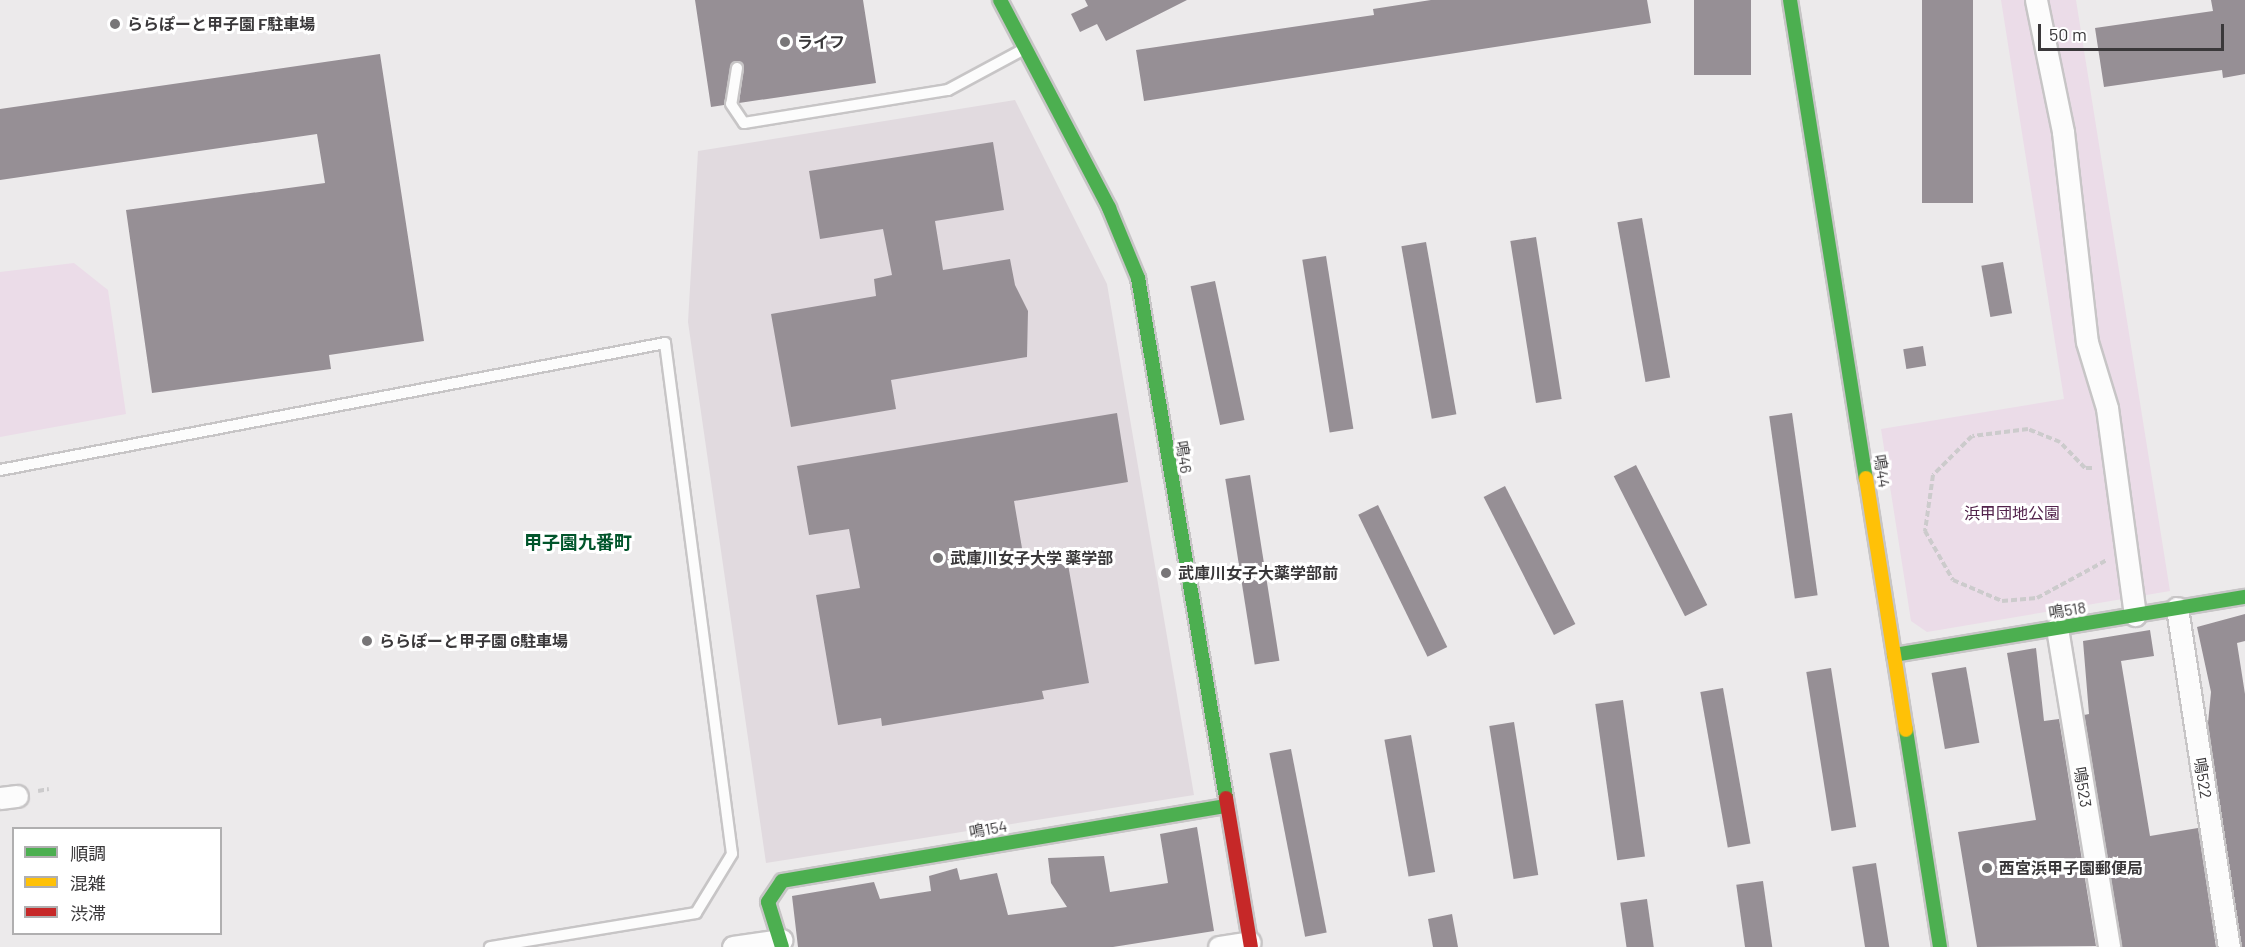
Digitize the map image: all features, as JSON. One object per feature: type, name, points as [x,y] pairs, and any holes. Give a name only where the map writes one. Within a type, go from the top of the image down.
[{"type":"street","name":"鳴46","points":[[1000,0],[1109,208],[1138,278],[1224,806],[1250,944]]},
{"type":"street","name":"鳴44","points":[[1790,0],[1940,947]]},
{"type":"street","points":[[2036,0],[2063,132],[2087,342],[2107,408],[2123,551],[2135,615]]},
{"type":"street","name":"鳴518","points":[[1894,655],[2245,597]]},
{"type":"street","name":"鳴522","points":[[2176,608],[2229,947]]},
{"type":"street","name":"鳴523","points":[[2057,628],[2109,947]]},
{"type":"street","name":"鳴154","points":[[782,944],[768,902],[782,881],[1224,806]]},
{"type":"street","points":[[733,947],[782,944]]},
{"type":"street","points":[[1219,947],[1250,944]]},
{"type":"lane","points":[[737,68],[730,104],[744,123],[948,90],[970,81],[1024,49]]},
{"type":"lane","points":[[0,470],[665,343],[732,854],[696,913],[490,947]]},
{"type":"path","points":[[2114,466],[2085,468],[2060,442],[2028,429],[1990,429],[1957,446],[1933,475],[1925,531],[1953,580],[2002,601],[2045,594],[2123,551]]},
{"type":"shaded area","name":"武庫川女子大学 薬学部","points":[[1015,100],[1107,284],[1194,795],[766,863],[688,322],[698,151]]},
{"type":"green space","name":"浜甲団地公園","points":[[2001,0],[2076,0],[2170,591],[1927,632],[1911,621],[1881,429],[2064,399]]},
{"type":"green space","points":[[74,263],[108,290],[126,414],[0,437],[0,272]]},
{"type":"building","name":"ライフ","points":[[695,0],[863,0],[876,83],[739,103],[744,66],[735,61],[724,105],[711,107]]},
{"type":"building","points":[[1085,0],[1187,0],[1106,41],[1097,24],[1080,32],[1071,14],[1088,6]]},
{"type":"building","points":[[1431,0],[1647,0],[1651,23],[1144,101],[1136,50],[1374,15],[1373,9]]},
{"type":"building","points":[[1694,0],[1751,0],[1751,75],[1694,75]]},
{"type":"building","points":[[1922,0],[1973,0],[1973,203],[1922,203]]},
{"type":"building","points":[[2211,0],[2245,0],[2245,74],[2223,78],[2222,70],[2104,87],[2095,28],[2213,11]]},
{"type":"building","points":[[380,54],[424,341],[329,355],[331,369],[152,393],[126,210],[325,183],[317,134],[0,180],[0,109]]},
{"type":"building","points":[[993,142],[1004,210],[935,221],[943,270],[1010,259],[1015,285],[1028,311],[1027,357],[891,380],[896,409],[791,427],[771,314],[876,296],[874,279],[892,275],[883,229],[820,239],[809,171]]},
{"type":"building","points":[[1642,218],[1670,378],[1646,382],[1617,222]]},
{"type":"building","points":[[1536,237],[1562,399],[1536,403],[1510,241]]},
{"type":"building","points":[[1426,242],[1456,414],[1432,419],[1401,246]]},
{"type":"building","points":[[1326,256],[1353,429],[1330,433],[1302,260]]},
{"type":"building","points":[[2003,262],[2012,313],[1990,317],[1981,266]]},
{"type":"building","points":[[1215,281],[1245,420],[1220,425],[1191,286]]},
{"type":"building","points":[[1923,346],[1926,366],[1906,369],[1903,349]]},
{"type":"building","points":[[1117,413],[1128,482],[1014,501],[1024,560],[1066,553],[1089,683],[1042,691],[1044,699],[882,726],[881,718],[838,725],[816,595],[860,588],[849,529],[809,535],[797,466]]},
{"type":"building","points":[[1792,413],[1818,595],[1795,598],[1769,416]]},
{"type":"building","points":[[1636,465],[1707,605],[1685,616],[1614,476]]},
{"type":"building","points":[[1250,475],[1279,661],[1255,665],[1225,479]]},
{"type":"building","points":[[1505,486],[1575,624],[1554,635],[1484,497]]},
{"type":"building","points":[[1378,505],[1447,647],[1427,657],[1358,515]]},
{"type":"building","points":[[2245,614],[2245,641],[2237,643],[2245,694],[2245,947],[2241,947],[2208,723],[2211,692],[2197,627]]},
{"type":"building","points":[[2150,630],[2154,656],[2121,661],[2150,836],[2198,828],[2216,947],[2121,947],[2084,715],[2089,714],[2083,641]]},
{"type":"building","points":[[2036,648],[2044,721],[2059,719],[2096,946],[1977,947],[1958,832],[2036,820],[2007,653]]},
{"type":"building","points":[[1966,667],[1979,743],[1945,749],[1932,673]]},
{"type":"building","points":[[1831,668],[1856,827],[1831,831],[1806,672]]},
{"type":"building","points":[[1723,688],[1750,844],[1728,848],[1700,692]]},
{"type":"building","points":[[1623,700],[1645,856],[1617,860],[1595,704]]},
{"type":"building","points":[[1514,722],[1538,875],[1514,879],[1489,726]]},
{"type":"building","points":[[1411,735],[1435,872],[1409,877],[1384,740]]},
{"type":"building","points":[[1291,749],[1327,933],[1305,937],[1269,753]]},
{"type":"building","points":[[1197,827],[1214,931],[1113,947],[798,947],[792,896],[874,882],[880,899],[931,891],[929,876],[957,868],[960,880],[997,873],[1008,915],[1067,907],[1051,883],[1048,858],[1104,856],[1110,892],[1168,883],[1160,834]]},
{"type":"building","points":[[1876,863],[1889,947],[1865,947],[1852,867]]},
{"type":"building","points":[[1763,881],[1772,947],[1745,947],[1736,885]]},
{"type":"building","points":[[1647,899],[1654,947],[1626,947],[1620,903]]},
{"type":"building","points":[[1452,914],[1458,947],[1433,947],[1428,919]]},
{"type":"traffic: fast","points":[[1000,0],[1109,208],[1138,278],[1226,798]]},
{"type":"traffic: fast","points":[[1790,0],[1866,478]]},
{"type":"traffic: fast","points":[[1894,655],[2245,597]]},
{"type":"traffic: fast","points":[[1906,730],[1940,947]]},
{"type":"traffic: fast","points":[[782,947],[768,902],[782,881],[1224,806]]},
{"type":"traffic: slow","points":[[1866,478],[1906,730]]},
{"type":"traffic: jam","points":[[1226,798],[1251,947]]},
{"type":"place","name":"ららぽーと甲子園 F駐車場","points":[[115,24]]},
{"type":"place","name":"ライフ","points":[[785,42]]},
{"type":"place","name":"武庫川女子大学 薬学部","points":[[938,558]]},
{"type":"place","name":"武庫川女子大薬学部前","points":[[1166,573]]},
{"type":"place","name":"ららぽーと甲子園 G駐車場","points":[[367,641]]},
{"type":"place","name":"西宮浜甲子園郵便局","points":[[1987,868]]},
{"type":"district","name":"甲子園九番町","points":[[578,542]]}]
